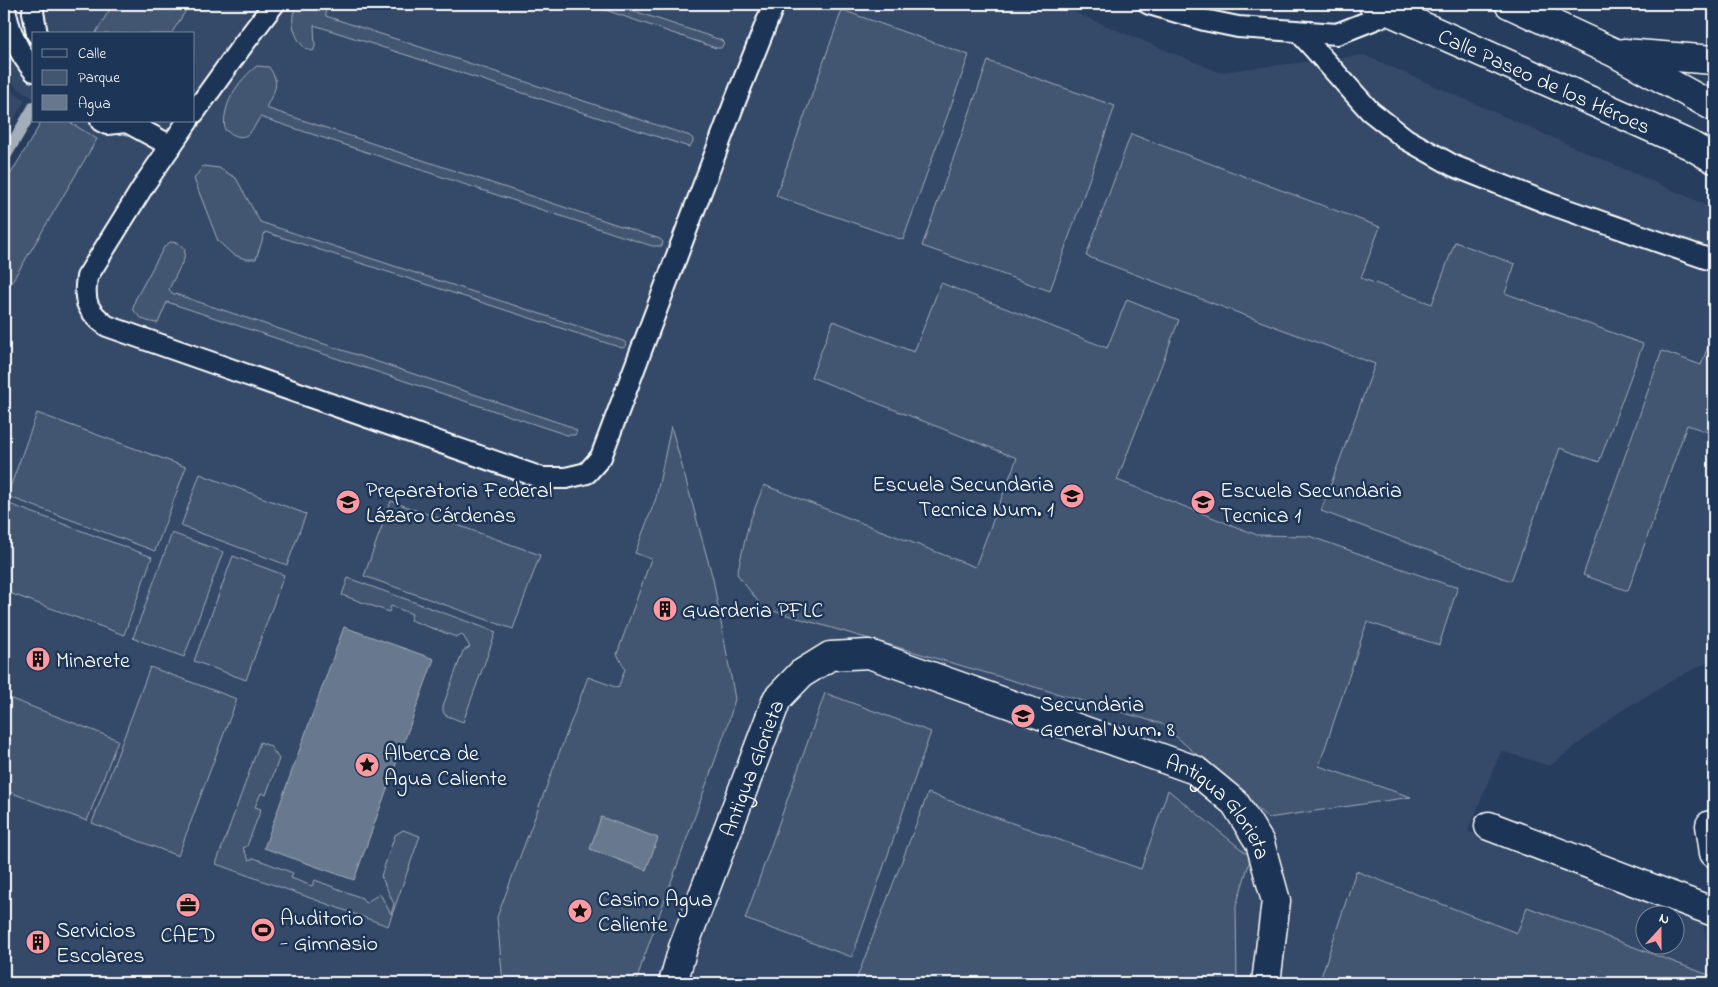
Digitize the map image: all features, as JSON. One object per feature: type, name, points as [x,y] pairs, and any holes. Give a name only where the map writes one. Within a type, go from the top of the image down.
[{"type":"street","points":[[1509,4],[1613,52],[1714,107]]},
{"type":"street","name":"Calle Paseo de los Héroes","points":[[1383,8],[1690,145],[1714,159]]},
{"type":"street","points":[[1613,52],[1714,60]]},
{"type":"street","name":"Antigua Glorieta","points":[[673,983],[683,948],[777,699],[801,674],[830,656],[869,654],[1195,770],[1235,803],[1260,842],[1276,901],[1266,983]]},
{"type":"street","points":[[1710,825],[1714,853]]},
{"type":"street","points":[[1489,826],[1714,912]]},
{"type":"lane","points":[[4,4],[14,39],[22,56],[32,68]]},
{"type":"lane","points":[[34,4],[33,12],[37,32]]},
{"type":"lane","points":[[195,112],[274,4]]},
{"type":"lane","points":[[187,122],[87,277],[85,291],[87,302],[94,316],[107,326],[542,478],[566,478],[587,473],[601,456],[734,104],[774,4]]},
{"type":"lane","points":[[1149,4],[1204,20],[1238,27],[1337,34],[1383,8]]},
{"type":"lane","points":[[1299,32],[1370,111],[1406,140],[1454,166],[1550,204],[1714,262]]},
{"type":"lane","points":[[103,122],[107,124],[125,122],[171,146]]},
{"type":"shaded area","points":[[4,4],[1054,4],[1219,72],[1364,55],[1702,203],[1714,213],[1714,659],[1671,681],[1618,713],[1550,766],[1501,751],[1468,831],[1657,904],[1636,904],[1636,954],[1686,954],[1686,915],[1703,922],[1714,983],[4,983],[4,185],[41,122],[195,122],[195,32],[32,32],[32,98],[15,86],[4,67]]},
{"type":"shaded area","points":[[4,86],[25,100],[4,136]]},
{"type":"green space","points":[[113,4],[190,4],[172,32],[96,32]]},
{"type":"green space","points":[[298,4],[325,4],[326,16],[690,136],[693,142],[689,147],[314,25],[315,47],[313,51],[308,50],[300,42],[293,26],[293,15]]},
{"type":"green space","points":[[588,4],[613,4],[721,40],[724,43],[721,48],[716,48]]},
{"type":"green space","points":[[842,10],[969,55],[903,240],[776,196]]},
{"type":"green space","points":[[988,61],[1115,106],[1050,291],[922,246]]},
{"type":"green space","points":[[257,66],[269,67],[275,79],[275,88],[266,108],[660,239],[663,242],[662,246],[652,246],[260,117],[247,135],[243,137],[232,134],[225,130],[224,121],[228,103],[237,86]]},
{"type":"green space","points":[[41,122],[70,122],[97,139],[4,294],[4,185]]},
{"type":"green space","points":[[1131,134],[1380,227],[1361,278],[1432,304],[1455,242],[1515,264],[1505,293],[1643,344],[1599,462],[1560,448],[1511,581],[1321,511],[1375,364],[1086,256]]},
{"type":"green space","points":[[203,166],[219,168],[236,178],[260,222],[623,341],[626,343],[625,347],[622,348],[265,232],[256,259],[245,259],[232,254],[218,241],[194,179]]},
{"type":"green space","points":[[170,242],[179,243],[185,250],[184,259],[169,289],[172,293],[569,426],[577,431],[575,435],[567,435],[167,302],[158,323],[150,322],[138,315],[133,309],[135,300],[164,247]]},
{"type":"green space","points":[[941,283],[1107,348],[1127,299],[1179,320],[1117,480],[1257,535],[1309,536],[1448,585],[1458,586],[1439,645],[1367,622],[1319,766],[1411,797],[1268,818],[1162,724],[763,608],[737,574],[749,523],[764,485],[975,567],[1017,458],[811,377],[833,321],[914,352]]},
{"type":"green space","points":[[1714,330],[1714,434],[1687,425],[1628,591],[1583,575],[1662,351],[1701,365]]},
{"type":"green space","points":[[37,413],[186,467],[155,551],[7,496]]},
{"type":"green space","points":[[671,426],[713,579],[735,699],[727,727],[636,983],[503,983],[497,917],[588,677],[618,688],[625,669],[617,654],[651,559],[635,553],[656,498]]},
{"type":"green space","points":[[200,474],[306,514],[287,565],[181,526]]},
{"type":"green space","points":[[391,501],[540,555],[513,629],[364,576]]},
{"type":"green space","points":[[4,502],[152,557],[124,635],[4,591]]},
{"type":"green space","points":[[172,533],[223,552],[184,657],[133,638]]},
{"type":"green space","points":[[233,556],[284,575],[246,680],[194,661]]},
{"type":"green space","points":[[348,578],[496,632],[463,722],[445,715],[443,711],[443,706],[463,651],[470,647],[462,634],[456,637],[410,620],[412,614],[391,606],[389,612],[342,595]]},
{"type":"green space","points":[[150,667],[237,699],[178,856],[92,823]]},
{"type":"green space","points":[[825,693],[931,732],[852,957],[745,919]]},
{"type":"green space","points":[[4,696],[118,740],[87,821],[4,790]]},
{"type":"green space","points":[[260,742],[270,746],[279,759],[266,795],[261,793],[255,807],[261,809],[247,846],[243,848],[249,860],[254,858],[293,873],[291,878],[312,886],[315,880],[362,898],[365,903],[380,894],[391,914],[394,904],[381,876],[395,835],[403,830],[420,836],[388,926],[216,864]]},
{"type":"green space","points":[[1168,790],[1251,857],[1236,906],[1237,983],[855,983],[928,793],[1141,869]]},
{"type":"green space","points":[[1356,871],[1517,933],[1527,907],[1636,948],[1636,954],[1653,954],[1714,977],[1714,983],[1319,983]]},
{"type":"water","points":[[344,627],[434,659],[354,880],[264,848]]},
{"type":"water","points":[[601,817],[658,838],[646,870],[590,849]]},
{"type":"waterway","points":[[4,158],[32,110]]},
{"type":"place","name":"Escuela Secundaria Tecnica Num. 1","points":[[1072,496]]},
{"type":"place","name":"Preparatoria Federal Lázaro Cárdenas","points":[[348,502]]},
{"type":"place","name":"Escuela Secundaria Tecnica 1","points":[[1203,502]]},
{"type":"place","name":"Guarderia PFLC","points":[[665,609]]},
{"type":"place","name":"Minarete","points":[[38,659]]},
{"type":"place","name":"Secundaria General Num. 8","points":[[1023,716]]},
{"type":"place","name":"Alberca de Agua Caliente","points":[[367,765]]},
{"type":"place","name":"CAED","points":[[188,905]]},
{"type":"place","name":"Casino Agua Caliente","points":[[580,911]]},
{"type":"place","name":"Auditorio - Gimnasio","points":[[263,930]]},
{"type":"place","name":"Servicios Escolares","points":[[38,942]]}]
